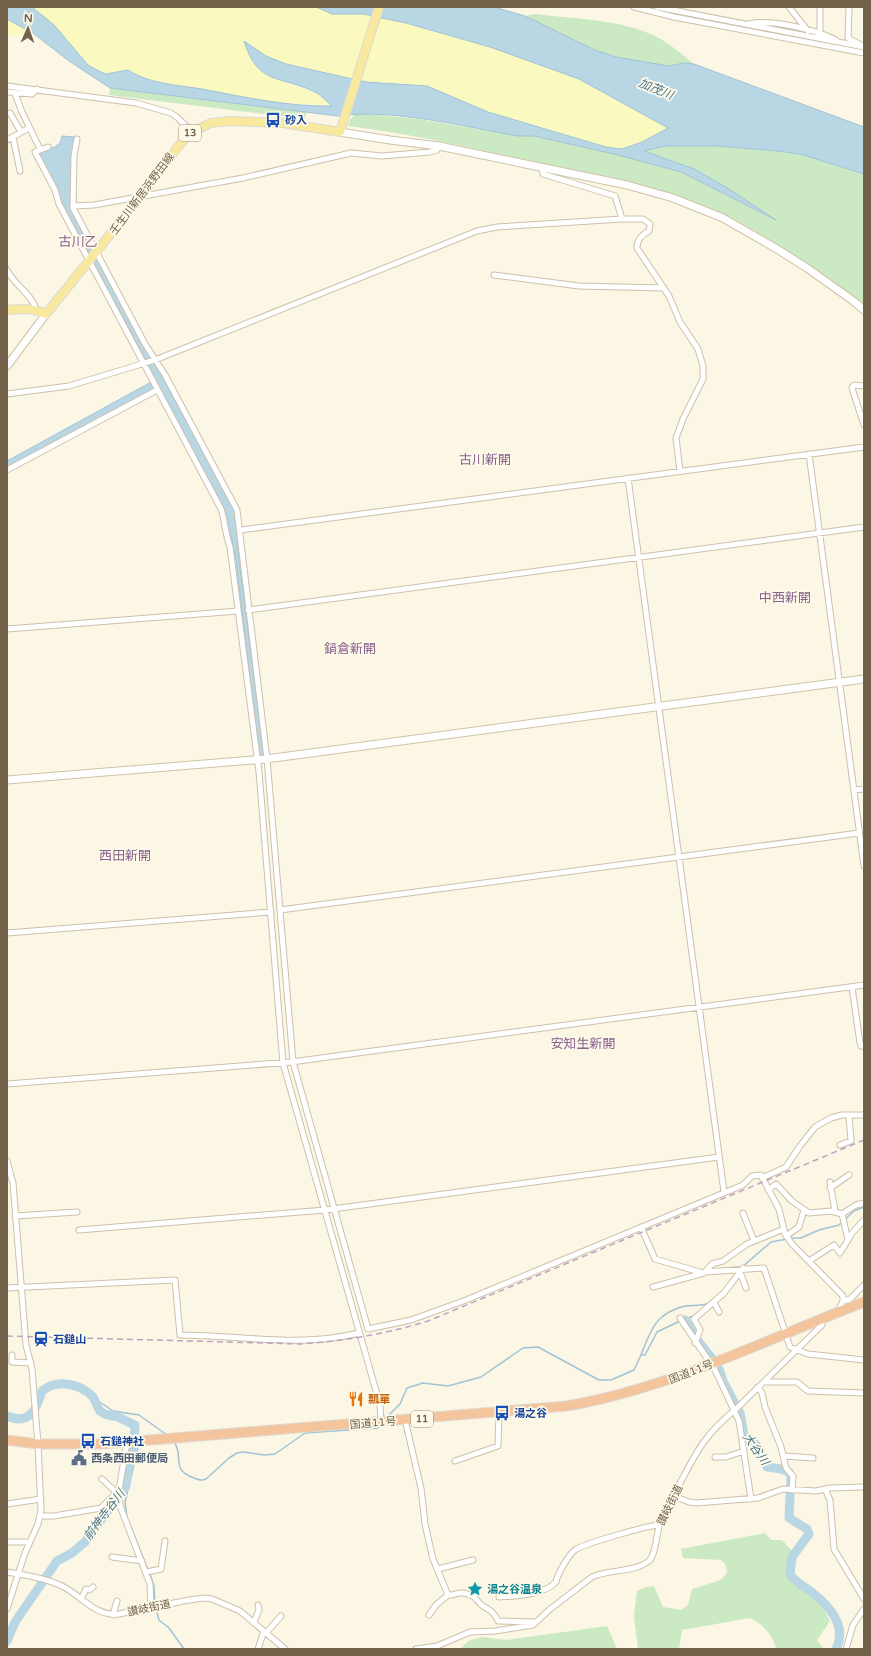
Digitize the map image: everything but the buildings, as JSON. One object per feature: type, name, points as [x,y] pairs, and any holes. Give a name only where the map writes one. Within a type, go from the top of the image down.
[{"type":"highway","name":"国道11号","points":[[7,1440],[38,1444],[101,1444],[567,1406],[616,1397],[662,1383],[864,1302]]},
{"type":"main road","points":[[341,129],[380,7]]},
{"type":"main road","name":"壬生川新居浜野田線","points":[[46,314],[141,196],[180,144],[192,132],[211,123],[230,121],[283,123],[341,129]]},
{"type":"main road","points":[[7,310],[36,309],[46,314]]},
{"type":"street","points":[[634,7],[674,17],[864,53]]},
{"type":"street","points":[[657,7],[863,47]]},
{"type":"street","points":[[790,7],[808,30]]},
{"type":"street","points":[[820,7],[820,34]]},
{"type":"street","points":[[849,7],[848,38],[863,47]]},
{"type":"street","points":[[745,25],[763,23],[808,30],[840,42]]},
{"type":"street","points":[[7,86],[136,103],[170,113],[178,118],[192,132]]},
{"type":"street","points":[[7,92],[15,94],[32,94],[37,89]]},
{"type":"street","points":[[15,94],[29,128],[40,149]]},
{"type":"street","points":[[10,112],[21,132]]},
{"type":"street","points":[[7,140],[29,128]]},
{"type":"street","points":[[341,129],[390,140],[439,146],[648,190],[716,216],[808,268],[864,310]]},
{"type":"street","points":[[13,138],[20,171]]},
{"type":"street","points":[[77,139],[74,156],[73,206],[96,253],[237,510],[262,760],[280,910],[292,1062],[359,1333],[380,1405],[381,1422]]},
{"type":"street","points":[[73,206],[94,205],[243,178],[351,152],[382,156],[430,152],[437,150],[439,146]]},
{"type":"street","points":[[48,147],[35,152],[55,190],[59,204],[221,509],[230,547],[238,611],[262,760],[271,912],[284,1063],[368,1329],[411,1320],[453,1304],[743,1185],[752,1176],[761,1175],[779,1209],[786,1236],[843,1296],[843,1301],[840,1307],[842,1311]]},
{"type":"street","points":[[542,167],[543,174],[615,196],[622,219]]},
{"type":"street","points":[[7,394],[69,386],[144,364],[477,231],[491,228],[577,221],[643,219],[650,224],[649,231],[640,238],[637,248],[664,288],[680,322],[698,349],[703,366],[703,380],[683,419],[676,438],[680,471]]},
{"type":"street","points":[[7,270],[11,278],[33,301],[36,309]]},
{"type":"street","points":[[494,274],[579,286],[664,288]]},
{"type":"street","points":[[856,303],[864,307]]},
{"type":"street","points":[[7,366],[46,314]]},
{"type":"street","points":[[864,386],[854,385],[852,388],[864,425]]},
{"type":"street","points":[[7,470],[157,390]]},
{"type":"street","points":[[240,530],[864,447]]},
{"type":"street","points":[[809,454],[864,866]]},
{"type":"street","points":[[628,478],[724,1192]]},
{"type":"street","points":[[248,610],[864,527]]},
{"type":"street","points":[[7,629],[238,611]]},
{"type":"street","points":[[7,780],[262,760],[864,679]]},
{"type":"street","points":[[854,790],[864,789]]},
{"type":"street","points":[[280,910],[859,833]]},
{"type":"street","points":[[7,933],[271,912]]},
{"type":"street","points":[[7,1084],[284,1063],[864,985]]},
{"type":"street","points":[[852,987],[860,1043],[861,1046],[864,1047]]},
{"type":"street","points":[[840,1145],[851,1141],[849,1115]]},
{"type":"street","points":[[762,1178],[786,1167],[815,1127],[835,1117],[864,1115]]},
{"type":"street","points":[[79,1230],[329,1209],[720,1157]]},
{"type":"street","points":[[7,1161],[11,1173],[26,1345],[31,1363],[41,1499],[40,1516],[29,1542],[7,1609]]},
{"type":"street","points":[[836,1211],[830,1185],[849,1175]]},
{"type":"street","points":[[768,1190],[776,1184],[809,1213],[836,1211],[842,1214]]},
{"type":"street","points":[[842,1214],[856,1205],[864,1203]]},
{"type":"street","points":[[786,1236],[799,1227],[804,1210]]},
{"type":"street","points":[[15,1216],[77,1212]]},
{"type":"street","points":[[743,1213],[754,1241]]},
{"type":"street","points":[[842,1214],[848,1240]]},
{"type":"street","points":[[809,1261],[834,1245],[840,1252],[864,1220]]},
{"type":"street","points":[[641,1227],[656,1259],[704,1272]]},
{"type":"street","points":[[704,1272],[712,1264],[723,1261],[754,1241],[784,1229]]},
{"type":"street","points":[[653,1287],[704,1272],[742,1270],[761,1267],[765,1269],[790,1347],[808,1354],[864,1360]]},
{"type":"street","points":[[742,1270],[746,1288]]},
{"type":"street","points":[[696,1343],[700,1330],[694,1318],[714,1302],[729,1287],[742,1270]]},
{"type":"street","points":[[7,1288],[175,1280],[180,1336],[302,1340],[339,1337],[359,1333]]},
{"type":"street","points":[[843,1301],[850,1299],[864,1285]]},
{"type":"street","points":[[714,1302],[719,1312]]},
{"type":"street","points":[[680,1318],[712,1364],[736,1408],[751,1499]]},
{"type":"street","name":"讃岐街道","points":[[416,1649],[438,1646],[467,1633],[529,1626],[592,1577],[598,1574],[639,1566],[650,1560],[659,1525],[699,1446],[720,1422],[764,1382],[822,1325],[821,1319]]},
{"type":"street","points":[[12,1355],[12,1362],[31,1363]]},
{"type":"street","points":[[764,1382],[797,1382],[808,1391],[864,1393]]},
{"type":"street","points":[[758,1387],[762,1393],[765,1407],[784,1456],[786,1468],[793,1476],[792,1490]]},
{"type":"street","points":[[455,1461],[498,1446],[499,1412]]},
{"type":"street","points":[[405,1420],[422,1488],[425,1524],[438,1569],[448,1595]]},
{"type":"street","points":[[127,1442],[117,1491],[124,1518],[148,1572],[153,1607]]},
{"type":"street","points":[[714,1457],[726,1457],[744,1451]]},
{"type":"street","points":[[784,1456],[813,1458]]},
{"type":"street","points":[[102,1479],[117,1491]]},
{"type":"street","points":[[673,1496],[683,1501],[696,1503],[751,1499],[783,1489],[792,1490],[864,1487]]},
{"type":"street","points":[[825,1489],[830,1500],[835,1552],[864,1599]]},
{"type":"street","points":[[40,1516],[54,1516],[100,1508],[117,1491]]},
{"type":"street","points":[[7,1504],[41,1499]]},
{"type":"street","points":[[499,1597],[520,1596],[546,1590],[556,1582],[557,1577],[574,1550],[629,1531],[659,1525]]},
{"type":"street","points":[[148,1572],[159,1571],[163,1566],[165,1541]]},
{"type":"street","points":[[7,1542],[29,1542]]},
{"type":"street","points":[[112,1557],[142,1561]]},
{"type":"street","points":[[438,1569],[473,1560]]},
{"type":"street","name":"讃岐街道","points":[[7,1572],[45,1580],[66,1588],[93,1608],[106,1614],[205,1598],[228,1604],[254,1622],[285,1649]]},
{"type":"street","points":[[81,1599],[86,1589],[89,1590],[93,1587]]},
{"type":"street","points":[[429,1615],[436,1605],[448,1595],[452,1596],[460,1592],[475,1596],[483,1606],[492,1611],[498,1621],[536,1622]]},
{"type":"street","points":[[112,1614],[117,1601]]},
{"type":"street","points":[[254,1622],[260,1610],[258,1605]]},
{"type":"street","points":[[846,1649],[853,1625],[864,1609]]},
{"type":"street","points":[[258,1649],[265,1632],[281,1616]]},
{"type":"shaded area","points":[[535,14],[596,20],[628,26],[655,36],[694,64],[684,63],[669,66],[616,57],[595,50],[525,16]]},
{"type":"shaded area","points":[[110,88],[306,112],[305,119],[109,95]]},
{"type":"shaded area","points":[[356,113],[418,119],[518,136],[534,136],[618,155],[681,172],[770,217],[726,187],[694,169],[644,151],[665,146],[718,146],[778,151],[800,154],[864,174],[864,304],[761,234],[724,214],[701,204],[631,182],[442,142],[348,126],[350,120]]},
{"type":"shaded area","points":[[765,1533],[771,1540],[782,1540],[792,1551],[788,1561],[787,1569],[789,1574],[796,1583],[808,1591],[822,1605],[830,1621],[817,1640],[824,1649],[776,1649],[773,1639],[767,1630],[750,1618],[682,1630],[679,1649],[638,1649],[634,1616],[637,1591],[646,1587],[654,1586],[663,1607],[681,1610],[688,1605],[692,1589],[721,1580],[727,1573],[726,1565],[721,1560],[683,1558],[681,1549]]},
{"type":"shaded area","points":[[607,1626],[617,1649],[460,1649],[468,1641],[482,1637],[507,1640]]},
{"type":"sand","points":[[32,7],[316,7],[332,14],[363,14],[406,23],[490,47],[579,79],[669,128],[642,142],[622,149],[606,147],[488,112],[427,86],[366,82],[286,64],[266,56],[244,41],[266,76],[316,93],[333,106],[273,102],[159,82],[136,76],[128,70],[106,74],[88,65],[54,25]]},
{"type":"sand","points":[[7,19],[34,34],[7,36]]},
{"type":"water","name":"加茂川","points":[[7,7],[32,7],[54,25],[88,65],[106,74],[128,70],[136,75],[164,83],[283,103],[332,106],[315,92],[272,77],[263,72],[256,66],[244,41],[266,56],[286,64],[366,82],[427,86],[488,112],[606,147],[622,149],[642,142],[668,128],[579,79],[490,47],[406,23],[363,14],[332,14],[316,7],[494,7],[525,16],[595,50],[616,57],[669,66],[684,63],[694,64],[864,127],[864,174],[800,154],[778,151],[718,146],[665,146],[644,151],[694,169],[726,187],[776,220],[681,172],[618,155],[534,136],[518,136],[404,116],[359,114],[338,116],[110,88],[69,61],[34,34],[7,19]]},
{"type":"water","points":[[62,136],[74,137],[76,139],[71,208],[235,511],[238,530],[237,545],[264,755],[259,756],[236,560],[227,515],[158,387],[7,468],[7,461],[155,380],[125,321],[61,204],[39,154],[39,151],[55,147],[60,143]]},
{"type":"waterway","points":[[791,1238],[801,1238],[819,1230],[839,1225],[854,1211],[864,1207]]},
{"type":"waterway","points":[[741,1268],[771,1242],[787,1239]]},
{"type":"waterway","points":[[641,1355],[648,1337],[656,1323],[667,1313],[685,1306],[707,1304]]},
{"type":"waterway","points":[[684,1320],[695,1315]]},
{"type":"waterway","name":"大谷川","points":[[685,1320],[695,1337],[714,1361]]},
{"type":"waterway","points":[[387,1417],[400,1404],[407,1388],[423,1383],[448,1386],[481,1377],[523,1348],[538,1347],[599,1380],[611,1380],[634,1370],[641,1355],[645,1355],[657,1332],[680,1321]]},
{"type":"waterway","name":"大谷川","points":[[719,1369],[723,1381],[740,1413],[744,1435],[756,1445],[767,1467],[789,1472],[791,1477],[789,1518],[807,1529],[809,1534],[792,1557],[790,1574],[820,1599],[831,1611],[838,1625],[839,1641],[836,1649]]},
{"type":"waterway","name":"前神寺谷川","points":[[7,1416],[21,1419],[27,1417],[35,1409],[42,1391],[54,1385],[68,1384],[82,1388],[88,1392],[93,1397],[102,1413],[118,1417],[135,1425],[134,1446],[129,1463],[126,1486],[85,1542],[72,1553],[57,1561],[15,1622],[7,1641]]},
{"type":"waterway","points":[[94,1398],[113,1411],[139,1415],[167,1435]]},
{"type":"waterway","points":[[174,1442],[177,1447],[182,1471],[196,1479],[202,1480],[206,1479],[229,1458],[237,1453],[243,1452],[264,1455],[275,1454],[305,1433],[378,1428],[381,1425]]},
{"type":"waterway","name":"前神寺谷川","points":[[127,1518],[125,1502],[138,1448],[134,1446]]},
{"type":"waterway","points":[[129,1522],[148,1570]]},
{"type":"waterway","points":[[150,1574],[154,1586],[155,1605]]},
{"type":"waterway","points":[[156,1609],[159,1620],[169,1628],[184,1649]]},
{"type":"railway","points":[[7,1336],[300,1344],[349,1339],[396,1330],[428,1321],[864,1140]]},
{"type":"place","name":"砂入","points":[[273,120]]},
{"type":"place","name":"石鎚山","points":[[41,1339]]},
{"type":"place","name":"瓢華","points":[[356,1399]]},
{"type":"place","name":"湯之谷","points":[[502,1413]]},
{"type":"place","name":"石鎚神社","points":[[88,1441]]},
{"type":"place","name":"西条西田郵便局","points":[[79,1458]]},
{"type":"place","name":"湯之谷温泉","points":[[475,1589]]},
{"type":"district","name":"古川乙","points":[[78,242]]},
{"type":"district","name":"古川新開","points":[[485,460]]},
{"type":"district","name":"中西新開","points":[[785,598]]},
{"type":"district","name":"鍋倉新開","points":[[350,649]]},
{"type":"district","name":"西田新開","points":[[125,856]]},
{"type":"district","name":"安知生新開","points":[[583,1044]]}]
